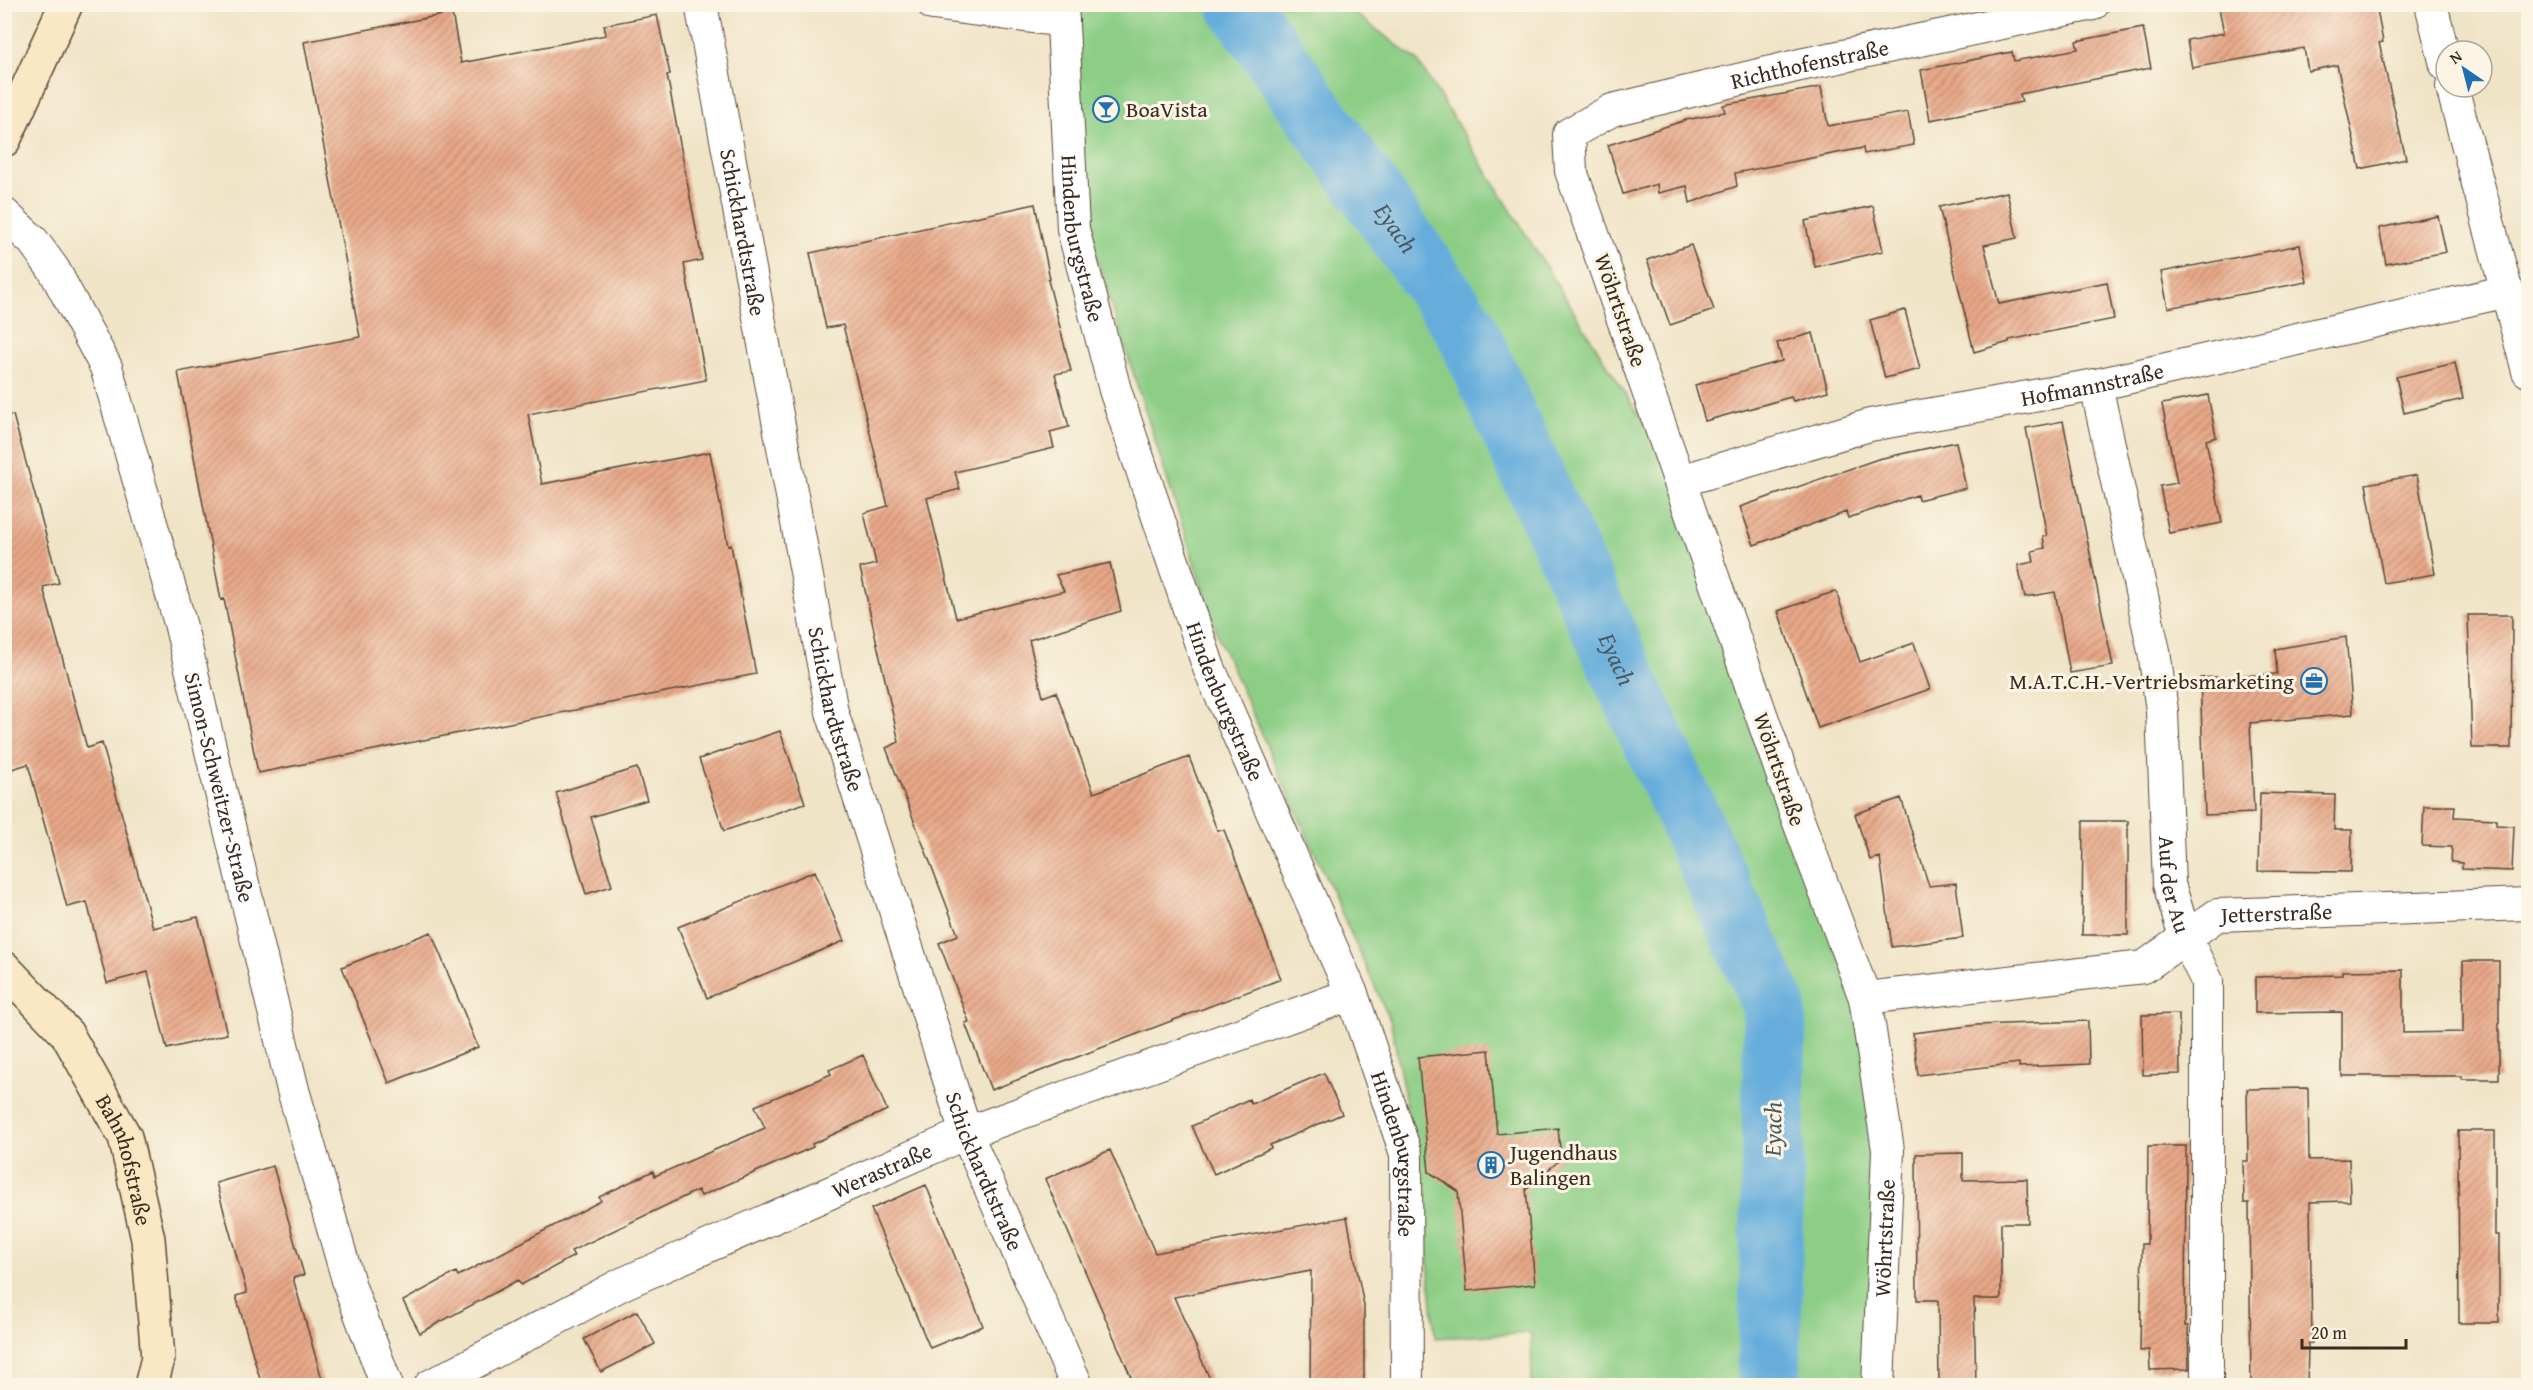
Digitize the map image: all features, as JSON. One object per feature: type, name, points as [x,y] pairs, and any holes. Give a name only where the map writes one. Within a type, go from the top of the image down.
[{"type":"main road","points":[[4,140],[66,4]]},
{"type":"main road","name":"Bahnhofstraße","points":[[4,968],[67,1034],[125,1137],[148,1239],[158,1358],[151,1386]]},
{"type":"street","name":"Schickhardtstraße","points":[[701,4],[832,712],[966,1133],[1077,1386]]},
{"type":"street","points":[[933,4],[1063,13]]},
{"type":"street","name":"Richthofenstraße","points":[[1571,171],[1569,134],[1612,110],[1800,65],[2093,4]]},
{"type":"street","points":[[2431,4],[2440,39]]},
{"type":"street","name":"Hindenburgstraße","points":[[1063,13],[1073,230],[1115,390],[1209,668],[1352,994],[1406,1154],[1407,1386]]},
{"type":"street","points":[[2454,99],[2528,363]]},
{"type":"street","name":"Wöhrtstraße","points":[[1571,171],[1797,817],[1865,998],[1888,1150],[1878,1386]]},
{"type":"street","name":"Simon-Schweitzer-Straße","points":[[4,214],[33,241],[54,270],[106,367],[180,623],[293,1090],[350,1287],[387,1386]]},
{"type":"street","name":"Hofmannstraße","points":[[1680,482],[1870,425],[2096,385],[2508,291]]},
{"type":"street","name":"Auf der Au","points":[[2096,385],[2154,651],[2162,711],[2169,884],[2185,937],[2207,981],[2207,1386]]},
{"type":"street","name":"Jetterstraße","points":[[1865,998],[2144,967],[2217,915],[2529,904]]},
{"type":"street","name":"Werastraße","points":[[430,1386],[622,1284],[966,1133],[1352,994]]},
{"type":"green space","points":[[1071,5],[1344,5],[1417,60],[1680,481],[1865,998],[1888,1150],[1878,1385],[1532,1385],[1531,1333],[1435,1338],[1421,1185],[1391,1023],[1218,637],[1086,226]]},
{"type":"building","points":[[2237,4],[2376,4],[2383,42],[2379,43],[2406,159],[2360,169],[2337,65],[2308,71],[2304,48],[2192,68],[2187,40],[2224,33],[2219,8]]},
{"type":"building","points":[[452,13],[461,63],[606,35],[604,25],[657,15],[670,74],[667,75],[702,260],[684,264],[706,380],[528,414],[542,484],[710,452],[756,674],[258,773],[224,599],[221,600],[178,372],[360,337],[304,42]]},
{"type":"building","points":[[2143,28],[2151,68],[2020,94],[2022,102],[1930,120],[1921,70],[2012,52],[2014,61],[2078,49],[2076,41]]},
{"type":"building","points":[[1821,87],[1828,126],[1908,112],[1914,145],[1864,154],[1863,148],[1735,173],[1737,186],[1690,203],[1687,186],[1658,193],[1657,184],[1623,194],[1608,145],[1686,120],[1725,112],[1723,105]]},
{"type":"building","points":[[2007,192],[2017,238],[1984,245],[1999,304],[2107,282],[2114,319],[2009,340],[2009,342],[1974,352],[1939,207]]},
{"type":"building","points":[[1035,204],[1050,279],[1048,280],[1071,371],[1055,374],[1069,427],[1050,432],[1054,448],[955,472],[960,489],[927,498],[956,618],[1064,591],[1056,575],[1110,563],[1121,611],[1029,640],[1043,697],[1056,692],[1094,793],[1189,757],[1217,830],[1224,830],[1281,979],[991,1090],[965,1023],[969,1022],[939,943],[958,935],[886,748],[899,742],[860,568],[876,564],[864,513],[888,506],[843,325],[826,328],[810,253]]},
{"type":"building","points":[[1873,206],[1883,251],[1815,267],[1805,221]]},
{"type":"building","points":[[2438,216],[2446,252],[2386,264],[2379,228]]},
{"type":"building","points":[[1691,245],[1714,310],[1670,325],[1647,260]]},
{"type":"building","points":[[2300,245],[2307,282],[2168,308],[2161,272]]},
{"type":"building","points":[[1905,310],[1920,369],[1885,378],[1870,320]]},
{"type":"building","points":[[1813,333],[1828,391],[1793,401],[1791,397],[1705,421],[1695,385],[1782,361],[1777,343]]},
{"type":"building","points":[[2455,363],[2463,399],[2404,413],[2396,377]]},
{"type":"building","points":[[2208,395],[2216,437],[2206,440],[2222,523],[2169,533],[2160,486],[2177,483],[2162,404]]},
{"type":"building","points":[[13,415],[59,583],[43,587],[87,748],[102,743],[153,928],[198,917],[227,1034],[167,1049],[148,972],[107,983],[87,902],[67,907],[28,764],[12,769],[4,740],[4,416]]},
{"type":"building","points":[[2063,421],[2113,666],[2070,673],[2055,592],[2025,597],[2018,565],[2034,562],[2032,551],[2045,548],[2043,537],[2047,536],[2026,428]]},
{"type":"building","points":[[1956,442],[1966,488],[1918,500],[1917,495],[1848,518],[1846,512],[1754,545],[1740,507],[1878,459]]},
{"type":"building","points":[[2417,475],[2435,574],[2384,583],[2366,484]]},
{"type":"building","points":[[1836,591],[1860,662],[1914,643],[1930,689],[1818,728],[1778,611]]},
{"type":"building","points":[[2468,615],[2512,615],[2511,748],[2472,748]]},
{"type":"building","points":[[2346,637],[2353,714],[2250,723],[2254,813],[2205,815],[2200,678],[2277,674],[2275,649]]},
{"type":"building","points":[[780,731],[805,803],[724,831],[699,759]]},
{"type":"building","points":[[637,768],[647,800],[591,817],[612,886],[586,894],[556,793]]},
{"type":"building","points":[[2260,793],[2335,795],[2334,830],[2352,830],[2351,872],[2258,871]]},
{"type":"building","points":[[1901,798],[1929,886],[1956,883],[1963,938],[1892,947],[1880,857],[1870,860],[1855,814]]},
{"type":"building","points":[[2424,806],[2455,806],[2454,817],[2496,819],[2496,825],[2514,826],[2512,871],[2462,869],[2462,863],[2451,862],[2452,847],[2422,846]]},
{"type":"building","points":[[2083,821],[2128,821],[2128,935],[2082,935]]},
{"type":"building","points":[[815,871],[844,941],[707,998],[678,927]]},
{"type":"building","points":[[431,932],[478,1047],[389,1083],[342,967]]},
{"type":"building","points":[[2463,961],[2499,961],[2499,1079],[2462,1079],[2462,1076],[2342,1076],[2342,1012],[2255,1013],[2255,977],[2342,975],[2342,971],[2403,970],[2403,1033],[2463,1032]]},
{"type":"building","points":[[2179,1014],[2180,1074],[2143,1075],[2142,1015]]},
{"type":"building","points":[[2088,1021],[2089,1064],[2019,1067],[2019,1063],[1918,1075],[1913,1033],[1977,1025]]},
{"type":"building","name":"Jugendhaus Balingen","points":[[1489,1050],[1497,1134],[1558,1128],[1561,1159],[1526,1189],[1535,1284],[1467,1291],[1458,1191],[1429,1172],[1418,1057]]},
{"type":"building","points":[[863,1055],[887,1110],[812,1144],[813,1147],[701,1196],[698,1190],[571,1251],[574,1256],[521,1285],[518,1280],[420,1333],[403,1301],[456,1272],[458,1276],[601,1201],[599,1197],[653,1171],[655,1176],[765,1128],[755,1106],[831,1074],[829,1070]]},
{"type":"building","points":[[1324,1073],[1342,1114],[1270,1145],[1271,1148],[1214,1174],[1192,1126],[1249,1099],[1251,1104]]},
{"type":"building","points":[[2308,1088],[2309,1160],[2349,1159],[2350,1201],[2310,1202],[2312,1344],[2308,1344],[2307,1386],[2251,1386],[2249,1203],[2244,1203],[2243,1161],[2248,1161],[2247,1089]]},
{"type":"building","points":[[2458,1131],[2495,1131],[2495,1235],[2499,1235],[2499,1323],[2459,1323]]},
{"type":"building","points":[[2148,1146],[2186,1146],[2185,1326],[2188,1326],[2189,1369],[2150,1370],[2149,1350],[2140,1351],[2142,1244],[2147,1244]]},
{"type":"building","points":[[1110,1150],[1155,1253],[1347,1217],[1364,1306],[1364,1386],[1310,1386],[1311,1271],[1174,1297],[1213,1386],[1135,1386],[1045,1179]]},
{"type":"building","points":[[1963,1153],[1963,1180],[2027,1179],[2028,1223],[2001,1223],[2001,1299],[1974,1299],[1976,1386],[1939,1386],[1938,1300],[1917,1300],[1916,1154]]},
{"type":"building","points":[[273,1166],[304,1275],[293,1278],[324,1386],[262,1386],[236,1296],[247,1293],[216,1183]]},
{"type":"building","points":[[926,1185],[983,1326],[930,1348],[871,1209]]},
{"type":"building","points":[[637,1311],[655,1344],[601,1372],[584,1339]]},
{"type":"waterway","name":"Eyach","points":[[1238,4],[1465,327],[1775,1007],[1769,1386]]},
{"type":"place","name":"BoaVista","points":[[1106,109]]},
{"type":"place","name":"M.A.T.C.H.-Vertriebsmarketing","points":[[2314,681]]},
{"type":"place","name":"Jugendhaus Balingen","points":[[1491,1165]]}]
